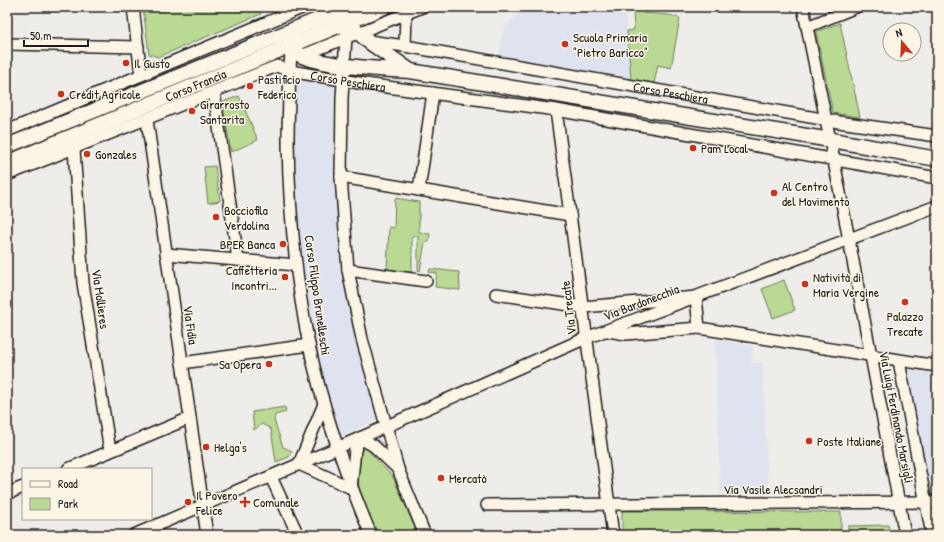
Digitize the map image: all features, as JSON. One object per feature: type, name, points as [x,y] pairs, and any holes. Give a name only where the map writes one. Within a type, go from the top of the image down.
[{"type":"main road","name":"Corso Francia","points":[[7,146],[348,7]]},
{"type":"main road","points":[[347,22],[348,7]]},
{"type":"main road","name":"Corso Francia","points":[[7,162],[384,7]]},
{"type":"main road","name":"Corso Peschiera","points":[[347,22],[357,38],[410,71]]},
{"type":"main road","points":[[291,31],[291,45]]},
{"type":"main road","name":"Corso Peschiera","points":[[291,45],[301,56],[344,64],[369,68],[410,71],[937,159]]},
{"type":"street","points":[[134,7],[141,75]]},
{"type":"street","points":[[7,131],[294,9],[304,7]]},
{"type":"street","points":[[301,56],[357,38],[422,7]]},
{"type":"street","name":"Via Luigi Ferdinando Marsigli","points":[[803,7],[834,160],[905,535]]},
{"type":"street","points":[[807,27],[856,7]]},
{"type":"street","points":[[291,31],[294,9]]},
{"type":"street","points":[[405,46],[406,14]]},
{"type":"street","points":[[357,38],[344,64],[343,80],[341,177],[348,270],[362,339],[398,469],[425,535]]},
{"type":"street","name":"Corso Peschiera","points":[[357,38],[826,119],[937,136]]},
{"type":"street","points":[[7,44],[138,47]]},
{"type":"street","name":"Corso Filippo Brunelleschi","points":[[291,45],[288,143],[296,265],[309,345],[337,448],[351,488],[371,535]]},
{"type":"street","name":"Corso Peschiera","points":[[266,70],[277,66],[290,71],[343,80],[556,110],[937,178]]},
{"type":"street","name":"Corso Francia","points":[[7,175],[74,150],[266,70]]},
{"type":"street","points":[[214,92],[238,260]]},
{"type":"street","points":[[419,190],[433,93]]},
{"type":"street","name":"Via Trecate","points":[[556,110],[613,535]]},
{"type":"street","name":"Via Fidia","points":[[147,120],[207,535]]},
{"type":"street","name":"Via Mollieres","points":[[74,150],[83,283],[110,451]]},
{"type":"street","points":[[341,177],[570,215]]},
{"type":"street","name":"Via Bardonecchia","points":[[134,535],[360,438],[586,338],[937,206]]},
{"type":"street","points":[[166,254],[296,265]]},
{"type":"street","points":[[348,270],[426,281]]},
{"type":"street","points":[[496,294],[583,307],[696,297],[699,328]]},
{"type":"street","points":[[605,331],[626,334],[699,328],[937,366]]},
{"type":"street","points":[[182,363],[309,345]]},
{"type":"street","name":"Via Luigi Ferdinando Marsigli","points":[[899,360],[931,502],[932,535]]},
{"type":"street","points":[[324,404],[299,464],[351,488]]},
{"type":"street","points":[[70,468],[190,418]]},
{"type":"street","points":[[360,438],[374,446],[398,469]]},
{"type":"street","name":"Corso Filippo Brunelleschi","points":[[351,488],[355,450],[360,438]]},
{"type":"street","points":[[271,476],[298,535]]},
{"type":"street","points":[[7,494],[22,488]]},
{"type":"street","name":"Via Vasile Alecsandri","points":[[608,503],[899,504],[931,502]]},
{"type":"street","points":[[487,504],[608,503]]},
{"type":"shaded area","name":"Scuola Primaria \"Pietro Baricco\"","points":[[582,7],[597,7],[597,11],[625,12],[631,79],[499,56],[504,28],[524,8],[566,13]]},
{"type":"shaded area","points":[[295,79],[338,84],[344,268],[378,419],[339,437],[313,344],[299,263],[291,146]]},
{"type":"shaded area","points":[[715,339],[753,346],[751,363],[763,363],[768,493],[720,493]]},
{"type":"shaded area","points":[[908,370],[937,374],[937,491],[930,491]]},
{"type":"green space","points":[[143,7],[258,7],[261,14],[158,57],[149,54]]},
{"type":"green space","points":[[642,8],[643,13],[669,15],[680,18],[671,68],[658,65],[654,83],[631,79],[627,31],[634,30],[633,9]]},
{"type":"green space","points":[[840,23],[860,117],[833,113],[816,32]]},
{"type":"green space","points":[[239,96],[258,140],[231,152],[222,102]]},
{"type":"green space","points":[[215,166],[220,201],[208,203],[204,167]]},
{"type":"green space","points":[[395,198],[419,202],[419,232],[430,234],[429,242],[425,242],[420,271],[418,270],[418,236],[412,236],[412,272],[387,269],[389,227],[394,228]]},
{"type":"green space","points":[[430,269],[459,272],[460,290],[435,287],[437,273],[429,272]]},
{"type":"green space","points":[[784,280],[795,310],[773,318],[762,289]]},
{"type":"green space","points":[[285,407],[286,412],[275,415],[274,420],[283,447],[292,451],[289,457],[276,462],[271,429],[262,424],[254,430],[252,412]]},
{"type":"green space","points":[[365,447],[393,477],[418,535],[376,535],[359,496],[358,453]]},
{"type":"green space","points":[[622,511],[841,512],[841,535],[622,535]]},
{"type":"green space","points":[[888,525],[890,535],[848,535],[848,526]]},
{"type":"place","name":"Scuola Primaria \"Pietro Baricco\"","points":[[565,44]]},
{"type":"place","name":"Il Gusto","points":[[126,63]]},
{"type":"place","name":"Pastificio Federico","points":[[250,86]]},
{"type":"place","name":"Crédit Agricole","points":[[61,94]]},
{"type":"place","name":"Girarrosto Santarita","points":[[192,111]]},
{"type":"place","name":"Pam Local","points":[[693,148]]},
{"type":"place","name":"Gonzales","points":[[87,154]]},
{"type":"place","name":"Al Centro del Movimento","points":[[774,193]]},
{"type":"place","name":"Bocciofila Verdolina","points":[[216,217]]},
{"type":"place","name":"BPER Banca","points":[[283,244]]},
{"type":"place","name":"Caffetteria Incontri...","points":[[285,277]]},
{"type":"place","name":"Natività di Maria Vergine","points":[[805,284]]},
{"type":"place","name":"Palazzo Trecate","points":[[905,302]]},
{"type":"place","name":"Sa Opera","points":[[269,364]]},
{"type":"place","name":"Poste Italiane","points":[[809,441]]},
{"type":"place","name":"Helga's","points":[[206,447]]},
{"type":"place","name":"Mercatò","points":[[441,478]]},
{"type":"place","name":"Il Povero Felice","points":[[188,502]]},
{"type":"place","name":"Comunale","points":[[245,502]]}]
